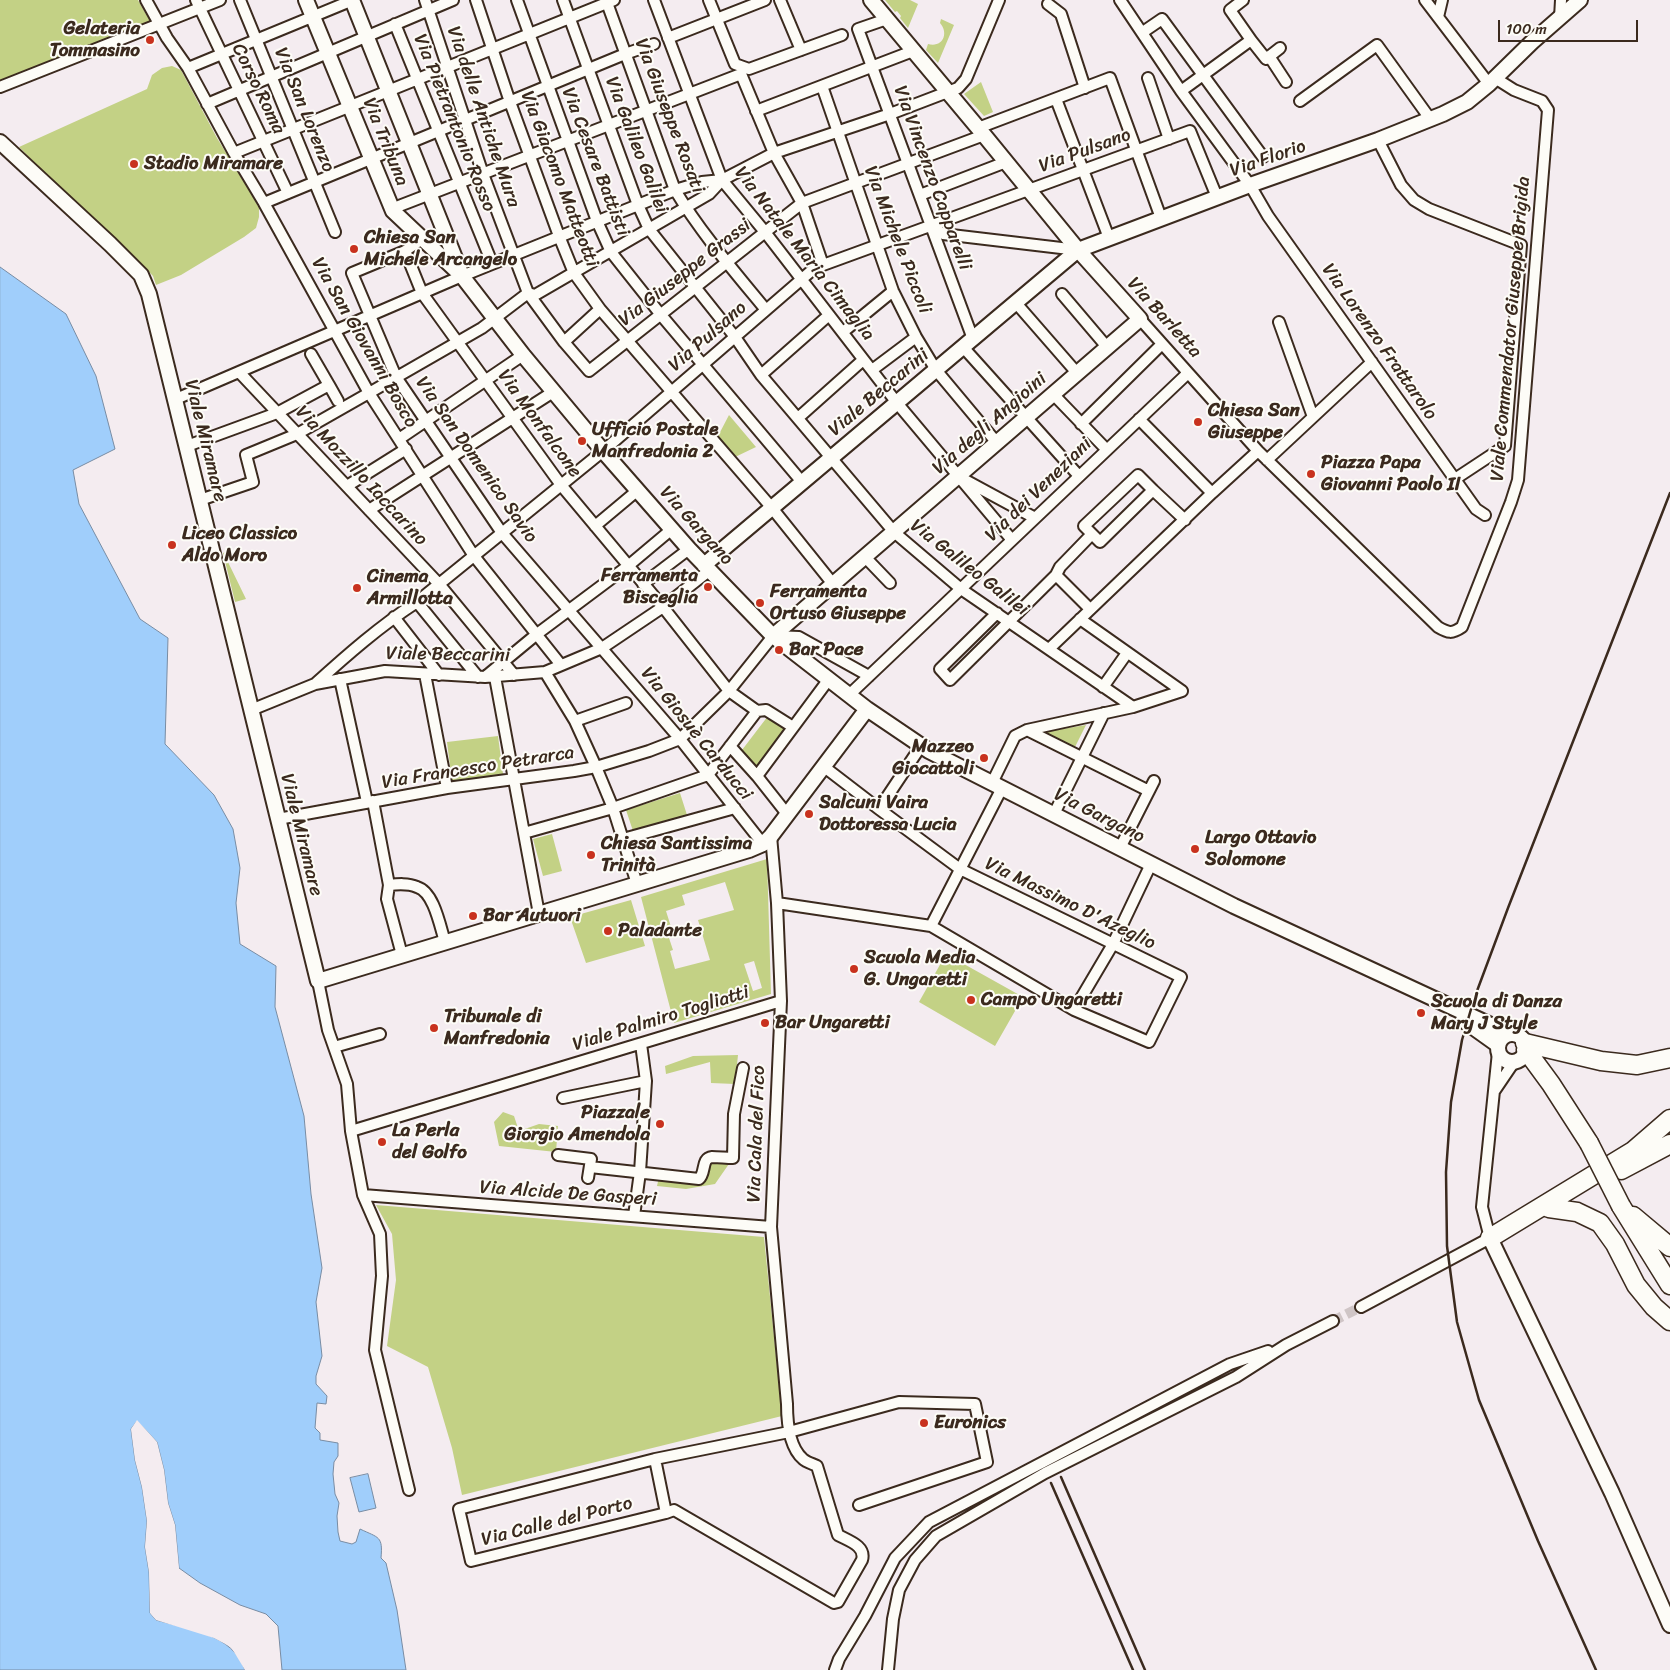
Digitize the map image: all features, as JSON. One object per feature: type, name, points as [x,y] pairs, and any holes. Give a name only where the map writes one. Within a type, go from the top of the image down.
[{"type":"highway","points":[[1519,1050],[1601,1062],[1637,1065],[1670,1058]]},
{"type":"highway","points":[[1519,1050],[1545,1077],[1589,1144],[1621,1206],[1670,1285]]},
{"type":"highway","points":[[1490,1238],[1632,1151],[1670,1119]]},
{"type":"highway","points":[[1490,1238],[1670,1144]]},
{"type":"highway","points":[[1621,1206],[1670,1246]]},
{"type":"highway","points":[[1549,1208],[1577,1212],[1600,1223],[1615,1244],[1636,1285],[1654,1307],[1670,1321]]},
{"type":"street","name":"Via San Giovanni Bosco","points":[[146,0],[188,68],[369,392],[474,556],[561,665]]},
{"type":"street","points":[[0,87],[160,24],[198,4],[220,0]]},
{"type":"street","name":"Via San Lorenzo","points":[[240,0],[336,232]]},
{"type":"street","name":"Via Tribuna","points":[[306,0],[393,211],[462,276]]},
{"type":"street","points":[[188,68],[352,0],[462,276]]},
{"type":"street","name":"Via delle Antiche Mura","points":[[425,0],[464,120],[528,293],[564,342],[589,371]]},
{"type":"street","points":[[207,104],[453,0]]},
{"type":"street","name":"Via Giacomo Matteotti","points":[[476,0],[510,102],[574,272],[600,308],[772,508],[834,584]]},
{"type":"street","name":"Via Cesare Battisti","points":[[517,0],[610,252],[802,482]]},
{"type":"street","name":"Via Galileo Galilei","points":[[564,0],[638,205],[649,229],[735,337],[761,375],[894,532],[961,589],[1133,707]]},
{"type":"street","name":"Via Natale Maria Cimaglia","points":[[654,0],[722,180],[802,279],[897,403],[1012,540]]},
{"type":"street","points":[[709,0],[736,64],[749,69],[842,35]]},
{"type":"street","points":[[668,38],[765,0]]},
{"type":"street","points":[[780,0],[800,50]]},
{"type":"street","name":"Via Barletta","points":[[871,0],[1078,250],[1258,451],[1438,627],[1447,632],[1455,632]]},
{"type":"street","points":[[200,500],[253,482],[246,455],[297,434],[482,328],[528,293],[535,295],[686,208],[709,194],[722,180],[774,153],[890,114],[958,88],[966,78],[999,0]]},
{"type":"street","points":[[1243,0],[1230,10],[1251,40],[1266,59],[1280,48]]},
{"type":"street","points":[[1425,0],[1492,81]]},
{"type":"street","points":[[1438,18],[1442,0]]},
{"type":"street","points":[[1560,18],[1561,0]]},
{"type":"street","name":"Via Florio","points":[[931,226],[943,234],[1078,250],[1250,184],[1431,120],[1466,102],[1492,81],[1532,42],[1580,0]]},
{"type":"street","points":[[234,153],[609,1]]},
{"type":"street","name":"Via Giuseppe Rosati","points":[[609,1],[625,54],[674,190],[727,262],[766,310]]},
{"type":"street","name":"Via Lorenzo Frattarolo","points":[[1124,1],[1181,91],[1250,184],[1268,216],[1454,480],[1476,509],[1485,515]]},
{"type":"street","name":"Corso Roma","points":[[198,4],[288,193]]},
{"type":"street","points":[[1048,4],[1061,14],[1085,88]]},
{"type":"street","name":"Via Vincenzo Capparelli","points":[[886,19],[858,29],[931,226],[968,343],[1026,418],[1079,476]]},
{"type":"street","points":[[1143,32],[1162,19],[1263,157]]},
{"type":"street","name":"Via Pietrantonio Rosso","points":[[395,24],[492,263]]},
{"type":"street","points":[[1181,91],[1251,40]]},
{"type":"street","points":[[264,203],[625,54],[654,44]]},
{"type":"street","points":[[1300,101],[1377,45],[1431,120]]},
{"type":"street","points":[[756,111],[913,51]]},
{"type":"street","points":[[1269,56],[1286,82]]},
{"type":"street","points":[[399,206],[740,74],[774,153],[802,203],[823,265]]},
{"type":"street","name":"Via Giuseppe Grassi","points":[[589,371],[802,203],[908,164],[1056,99],[1110,78],[1136,151]]},
{"type":"street","points":[[1148,78],[1169,139]]},
{"type":"street","name":"Viale Commendator Giuseppe Brigida","points":[[1455,632],[1462,627],[1518,480],[1548,110],[1542,101],[1492,81]]},
{"type":"street","name":"Via Michele Piccoli","points":[[822,86],[893,291],[916,337],[936,370],[997,443]]},
{"type":"street","points":[[1056,99],[1109,238]]},
{"type":"street","name":"Via Pulsano","points":[[315,684],[394,617],[417,602],[603,451],[810,272],[823,265],[1190,131],[1217,197]]},
{"type":"street","points":[[1378,140],[1401,185],[1414,200],[1430,209],[1521,245],[1505,446],[1454,480]]},
{"type":"street","name":"Viale Miramare","points":[[0,142],[141,275],[149,294],[318,981]]},
{"type":"street","points":[[1136,151],[1161,218]]},
{"type":"street","points":[[920,195],[1006,162]]},
{"type":"street","points":[[176,399],[559,236],[674,190],[702,182],[722,180]]},
{"type":"street","points":[[405,251],[422,239]]},
{"type":"street","name":"Viale Beccarini","points":[[252,710],[315,684],[385,671],[486,677],[545,672],[602,648],[663,607],[802,482],[1078,250]]},
{"type":"street","name":"Via San Domenico Savio","points":[[405,251],[352,273],[396,377],[502,533],[602,648]]},
{"type":"street","name":"Via Monfalcone","points":[[405,251],[422,293],[561,485],[730,691],[757,711],[766,710],[793,727]]},
{"type":"street","name":"Via Gargano","points":[[462,276],[553,392],[690,549],[773,636],[867,709],[921,746],[997,786],[1234,906],[1427,996],[1519,1050],[1506,1062],[1502,1059],[1498,1048],[1427,996]]},
{"type":"street","points":[[843,332],[893,291]]},
{"type":"street","points":[[1062,294],[1107,347]]},
{"type":"street","points":[[1016,303],[1078,373]]},
{"type":"street","points":[[564,342],[600,308]]},
{"type":"street","points":[[761,375],[829,315]]},
{"type":"street","name":"Via degli Angioini","points":[[773,636],[1140,319]]},
{"type":"street","points":[[1279,322],[1313,417]]},
{"type":"street","points":[[872,370],[916,337]]},
{"type":"street","points":[[1081,424],[1162,344]]},
{"type":"street","points":[[311,354],[338,401]]},
{"type":"street","points":[[399,439],[523,356]]},
{"type":"street","points":[[798,418],[864,360]]},
{"type":"street","points":[[1267,460],[1372,362]]},
{"type":"street","name":"Via Mozzillo Iaccarino","points":[[239,372],[439,584],[514,675]]},
{"type":"street","name":"Via dei Veneziani","points":[[849,695],[1188,373]]},
{"type":"street","points":[[187,446],[278,413],[329,385]]},
{"type":"street","points":[[370,510],[553,392]]},
{"type":"street","points":[[1053,394],[1107,450]]},
{"type":"street","points":[[1139,419],[1212,493]]},
{"type":"street","points":[[347,486],[406,450]]},
{"type":"street","points":[[1049,649],[1258,451]]},
{"type":"street","points":[[1153,490],[1100,542],[1084,526],[1138,475],[1185,520]]},
{"type":"street","name":"Via Natale Maria Cimaglia","points":[[958,476],[1035,518]]},
{"type":"street","points":[[595,526],[638,490]]},
{"type":"street","points":[[486,677],[503,661],[628,566],[672,529]]},
{"type":"street","points":[[997,613],[940,669],[950,680],[1056,575],[1060,567],[1092,534]]},
{"type":"street","points":[[643,584],[690,549]]},
{"type":"street","points":[[864,557],[890,583]]},
{"type":"street","points":[[1056,575],[1090,609]]},
{"type":"street","points":[[417,602],[486,677],[514,779],[538,914]]},
{"type":"street","points":[[394,617],[439,675]]},
{"type":"street","points":[[931,926],[960,870],[997,786],[1015,736],[1026,730],[1133,707],[1182,691],[1080,620]]},
{"type":"street","points":[[680,739],[730,691],[773,636],[800,636],[869,676]]},
{"type":"street","name":"Via Giosuè Carducci","points":[[602,648],[680,739],[735,808],[767,840]]},
{"type":"street","points":[[1103,687],[1127,653]]},
{"type":"street","points":[[545,672],[575,721],[596,767],[613,808],[637,884]]},
{"type":"street","points":[[424,674],[447,788]]},
{"type":"street","points":[[757,776],[829,679]]},
{"type":"street","points":[[340,680],[389,884],[387,899],[402,955]]},
{"type":"street","points":[[575,721],[626,703]]},
{"type":"street","points":[[409,1490],[375,1350],[382,1276],[380,1234],[363,1195],[350,1131],[346,1084],[328,1030],[318,981],[750,850],[767,840],[867,709]]},
{"type":"street","points":[[524,833],[613,808],[708,774],[757,711]]},
{"type":"street","points":[[1054,814],[1104,713]]},
{"type":"street","points":[[1026,730],[1149,791]]},
{"type":"street","name":"Via Francesco Petrarca","points":[[278,819],[447,788],[596,767],[650,751],[680,739]]},
{"type":"street","points":[[730,746],[787,814]]},
{"type":"street","points":[[879,809],[921,746]]},
{"type":"street","name":"Via Massimo D'Azeglio","points":[[823,766],[960,870],[1180,977],[1149,1042],[1074,1010]]},
{"type":"street","points":[[1120,848],[1154,781]]},
{"type":"street","points":[[623,839],[735,808]]},
{"type":"street","name":"Via Cala del Fico","points":[[767,840],[777,903],[780,1002],[771,1227],[787,1404],[787,1427],[789,1432]]},
{"type":"street","points":[[777,903],[931,926],[1074,1010],[1113,944],[1151,864]]},
{"type":"street","points":[[389,884],[406,884],[419,887],[430,897],[445,942]]},
{"type":"street","name":"Viale Palmiro Togliatti","points":[[350,1131],[780,1002]]},
{"type":"street","points":[[334,1047],[380,1034]]},
{"type":"street","points":[[1495,1091],[1519,1050],[1502,1037],[1498,1048],[1482,1206],[1490,1238],[1612,1493],[1670,1625]]},
{"type":"street","points":[[634,1216],[640,1172],[646,1081],[641,1044]]},
{"type":"street","points":[[590,1167],[699,1179],[704,1174],[704,1162],[707,1159],[711,1157],[733,1158],[734,1114],[743,1068]]},
{"type":"street","points":[[563,1098],[646,1081]]},
{"type":"street","points":[[558,1155],[591,1159],[588,1178]]},
{"type":"street","name":"Via Alcide De Gasperi","points":[[363,1195],[771,1227]]},
{"type":"street","points":[[1360,1306],[1490,1238]]},
{"type":"street","points":[[888,1670],[893,1620],[900,1590],[915,1560],[936,1536],[1044,1473],[1236,1377],[1286,1345],[1333,1321]]},
{"type":"street","points":[[835,1670],[839,1659],[865,1616],[895,1558],[929,1522],[1230,1364],[1286,1345]]},
{"type":"street","name":"Via Calle del Porto","points":[[789,1432],[802,1458],[817,1466],[838,1535],[861,1548],[864,1554],[838,1602],[834,1604],[674,1510],[471,1561],[459,1509],[655,1459],[789,1432],[898,1402],[975,1404],[988,1462],[859,1505]]},
{"type":"street","points":[[655,1459],[666,1513]]},
{"type":"green space","points":[[0,0],[138,0],[151,23],[0,85]]},
{"type":"green space","points":[[885,0],[910,0],[918,4],[908,28],[897,11],[895,12]]},
{"type":"green space","points":[[941,19],[954,25],[938,63],[926,50],[928,44],[937,44],[943,39],[944,31],[940,23]]},
{"type":"green space","name":"Stadio Miramare","points":[[172,66],[181,70],[217,138],[259,208],[259,217],[256,228],[244,237],[181,275],[156,285],[153,276],[125,247],[19,147],[147,89],[152,75],[162,68]]},
{"type":"green space","points":[[981,82],[993,112],[984,116],[964,94]]},
{"type":"green space","points":[[729,415],[756,447],[733,458],[717,438]]},
{"type":"green space","points":[[228,551],[232,558],[227,560],[246,599],[235,602],[223,553]]},
{"type":"green space","points":[[768,716],[786,728],[757,768],[742,750]]},
{"type":"green space","points":[[1086,725],[1075,747],[1044,732]]},
{"type":"green space","points":[[498,736],[503,774],[452,781],[447,742]]},
{"type":"green space","points":[[680,793],[687,815],[633,831],[626,810]]},
{"type":"green space","points":[[552,834],[562,871],[543,876],[533,839]]},
{"type":"green space","points":[[767,859],[771,994],[674,1023],[641,897]],"holes":[[[725,882],[734,910],[698,920],[710,960],[675,969],[670,951],[673,950],[667,932],[672,930],[666,911],[685,905],[682,895]],[[754,961],[762,988],[753,991],[744,964]]]},
{"type":"green space","name":"Paladante","points":[[631,900],[645,946],[586,963],[570,917]]},
{"type":"green space","name":"Campo Ungaretti","points":[[946,954],[1023,997],[995,1046],[919,1002]]},
{"type":"green space","points":[[738,1055],[735,1084],[711,1083],[710,1062],[666,1074],[665,1066],[693,1056]]},
{"type":"green space","points":[[503,1112],[514,1116],[519,1131],[539,1124],[558,1126],[556,1152],[499,1146],[494,1122]]},
{"type":"green space","points":[[709,1160],[731,1161],[715,1184],[686,1189],[657,1186],[659,1177],[698,1182]]},
{"type":"green space","points":[[376,1205],[764,1237],[782,1416],[462,1495],[452,1448],[428,1367],[387,1346],[396,1280],[392,1234]]},
{"type":"water","points":[[0,267],[66,314],[96,376],[115,449],[73,470],[79,504],[140,619],[168,638],[165,744],[214,795],[233,829],[240,868],[236,903],[240,944],[276,966],[275,1007],[304,1116],[311,1194],[322,1268],[316,1302],[322,1356],[316,1376],[316,1384],[327,1396],[326,1404],[317,1403],[315,1428],[320,1433],[320,1440],[338,1443],[338,1456],[334,1462],[333,1474],[335,1494],[339,1503],[337,1516],[340,1541],[352,1544],[356,1542],[360,1529],[376,1536],[380,1542],[381,1558],[386,1563],[397,1610],[406,1670],[282,1670],[278,1626],[266,1614],[240,1605],[200,1583],[179,1568],[175,1525],[168,1503],[164,1470],[157,1442],[137,1421],[131,1429],[147,1521],[145,1547],[149,1572],[150,1613],[156,1620],[195,1630],[220,1641],[231,1648],[245,1670],[0,1670]]},
{"type":"water","points":[[368,1474],[376,1508],[359,1512],[350,1478]]},
{"type":"pier","points":[[137,1420],[157,1442],[164,1470],[168,1503],[175,1525],[179,1568],[178,1570],[176,1568],[172,1525],[155,1443],[137,1424],[134,1430],[138,1460],[150,1521],[148,1547],[152,1612],[157,1617],[215,1635],[232,1645],[247,1670],[245,1670],[231,1647],[214,1638],[156,1620],[150,1613],[149,1572],[145,1547],[147,1521],[131,1429]]},
{"type":"tunnel","points":[[1333,1321],[1361,1307]]},
{"type":"railway","points":[[1596,1670],[1538,1541],[1479,1400],[1457,1322],[1447,1246],[1446,1172],[1451,1102],[1462,1040],[1474,999],[1670,493]]},
{"type":"railway","points":[[1061,1477],[1145,1670]]},
{"type":"railway","points":[[1051,1483],[1133,1670]]},
{"type":"place","name":"Gelateria Tommasino","points":[[150,40]]},
{"type":"place","name":"Stadio Miramare","points":[[134,164]]},
{"type":"place","name":"Chiesa San Michele Arcangelo","points":[[354,249]]},
{"type":"place","name":"Chiesa San Giuseppe","points":[[1198,422]]},
{"type":"place","name":"Ufficio Postale Manfredonia 2","points":[[582,441]]},
{"type":"place","name":"Piazza Papa Giovanni Paolo II","points":[[1311,474]]},
{"type":"place","name":"Liceo Classico Aldo Moro","points":[[172,545]]},
{"type":"place","name":"Ferramenta Bisceglia","points":[[708,587]]},
{"type":"place","name":"Cinema Armillotta","points":[[357,588]]},
{"type":"place","name":"Ferramenta Ortuso Giuseppe","points":[[760,603]]},
{"type":"place","name":"Bar Pace","points":[[779,650]]},
{"type":"place","name":"Mazzeo Giocattoli","points":[[984,758]]},
{"type":"place","name":"Salcuni Vaira Dottoressa Lucia","points":[[809,814]]},
{"type":"place","name":"Largo Ottavio Solomone","points":[[1195,849]]},
{"type":"place","name":"Chiesa Santissima Trinità","points":[[591,855]]},
{"type":"place","name":"Bar Autuori","points":[[473,916]]},
{"type":"place","name":"Paladante","points":[[608,931]]},
{"type":"place","name":"Scuola Media G. Ungaretti","points":[[854,969]]},
{"type":"place","name":"Campo Ungaretti","points":[[971,1000]]},
{"type":"place","name":"Scuola di Danza Mary J Style","points":[[1421,1013]]},
{"type":"place","name":"Bar Ungaretti","points":[[765,1023]]},
{"type":"place","name":"Tribunale di Manfredonia","points":[[434,1028]]},
{"type":"place","name":"Piazzale Giorgio Amendola","points":[[660,1124]]},
{"type":"place","name":"La Perla del Golfo","points":[[382,1142]]},
{"type":"place","name":"Euronics","points":[[924,1423]]}]
